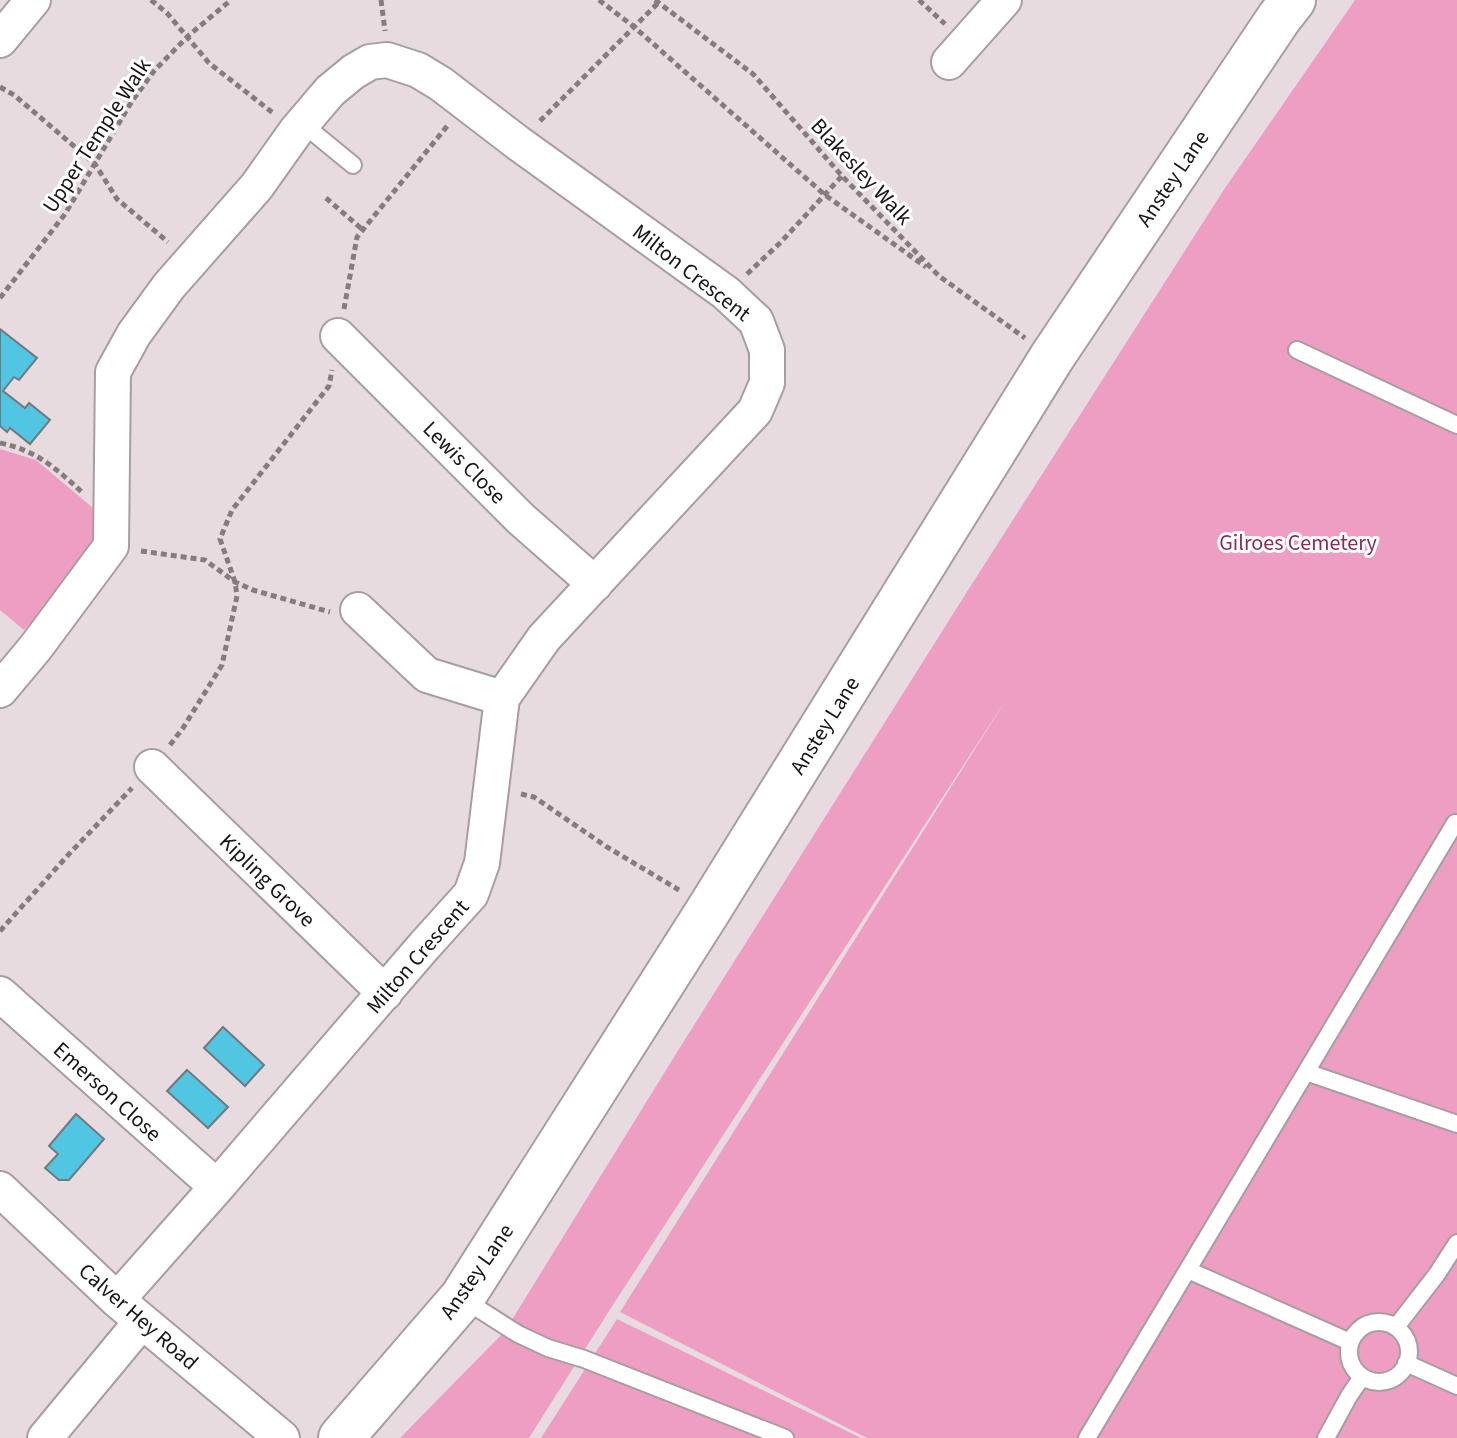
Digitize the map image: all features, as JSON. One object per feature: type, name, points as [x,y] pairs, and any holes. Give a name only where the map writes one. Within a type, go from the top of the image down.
[{"type":"main road","name":"Anstey Lane","points":[[341,1438],[462,1298],[708,911],[1052,357],[1293,0]]},
{"type":"street","points":[[949,62],[1004,0]]},
{"type":"street","name":"Milton Crescent","points":[[45,1438],[129,1311],[217,1187],[471,894],[482,863],[502,698],[544,638],[755,411],[767,383],[767,350],[756,321],[726,293],[518,143],[465,101],[418,70],[387,60],[370,62],[330,91],[299,128],[257,186],[169,286],[134,334],[113,372],[111,532]]},
{"type":"street","name":"Lewis Close","points":[[338,336],[521,519],[595,584]]},
{"type":"street","points":[[0,690],[36,647],[111,532]]},
{"type":"street","points":[[358,610],[427,675],[502,698]]},
{"type":"street","name":"Kipling Grove","points":[[152,767],[385,993]]},
{"type":"street","name":"Emerson Close","points":[[0,994],[217,1187]]},
{"type":"street","name":"Calver Hey Road","points":[[0,1189],[129,1311],[282,1438]]},
{"type":"lane","points":[[299,128],[353,165]]},
{"type":"lane","points":[[1297,350],[1457,425]]},
{"type":"lane","points":[[1087,1438],[1456,823]]},
{"type":"lane","points":[[1306,1072],[1457,1124]]},
{"type":"lane","points":[[1396,1327],[1457,1243]]},
{"type":"lane","points":[[1188,1270],[1350,1342]]},
{"type":"lane","points":[[462,1298],[518,1334],[548,1348],[584,1359],[747,1431],[785,1438]]},
{"type":"lane","points":[[1383,1322],[1396,1327],[1406,1340],[1409,1350],[1406,1363],[1398,1375],[1389,1380],[1371,1381],[1355,1371],[1350,1362],[1350,1342],[1363,1326],[1383,1322]]},
{"type":"lane","points":[[1406,1363],[1457,1386]]},
{"type":"lane","points":[[1326,1438],[1362,1377]]},
{"type":"path","points":[[151,0],[167,13],[209,63],[299,128]]},
{"type":"path","name":"Upper Temple Walk","points":[[0,298],[65,214],[132,101],[154,71],[188,36],[231,0]]},
{"type":"path","points":[[599,0],[633,26],[825,195],[939,276]]},
{"type":"path","points":[[518,143],[658,1]]},
{"type":"path","name":"Blakesley Walk","points":[[658,1],[753,74],[842,176],[939,276],[1052,357]]},
{"type":"path","points":[[0,87],[14,95],[95,164],[117,199],[191,261]]},
{"type":"path","points":[[0,931],[152,767],[183,728],[222,665],[237,596],[220,539],[232,510],[329,386],[357,237],[465,101]]},
{"type":"path","points":[[726,293],[781,242],[842,176]]},
{"type":"path","points":[[326,198],[363,230]]},
{"type":"path","points":[[0,443],[38,456],[63,475],[111,532],[205,560],[235,582],[253,590],[340,615],[358,610]]},
{"type":"path","points":[[493,788],[534,797],[708,911]]},
{"type":"green space","name":"Gilroes Cemetery","points":[[1355,0],[1457,0],[1457,1438],[867,1438],[620,1312],[1009,695],[529,1438],[400,1438],[505,1331],[970,587],[1225,188]]},
{"type":"green space","points":[[0,449],[36,460],[93,508],[95,533],[84,560],[66,586],[24,630],[0,610]]},
{"type":"green space","points":[[617,1319],[861,1438],[541,1438]]},
{"type":"building","points":[[0,329],[37,358],[19,380],[14,377],[3,391],[25,408],[29,403],[50,420],[30,444],[10,428],[7,432],[0,426]]},
{"type":"building","points":[[223,1027],[264,1065],[245,1086],[204,1048]]},
{"type":"building","points":[[187,1070],[228,1107],[208,1128],[167,1091]]},
{"type":"building","points":[[76,1114],[104,1139],[69,1180],[59,1180],[45,1168],[58,1154],[49,1146]]}]
